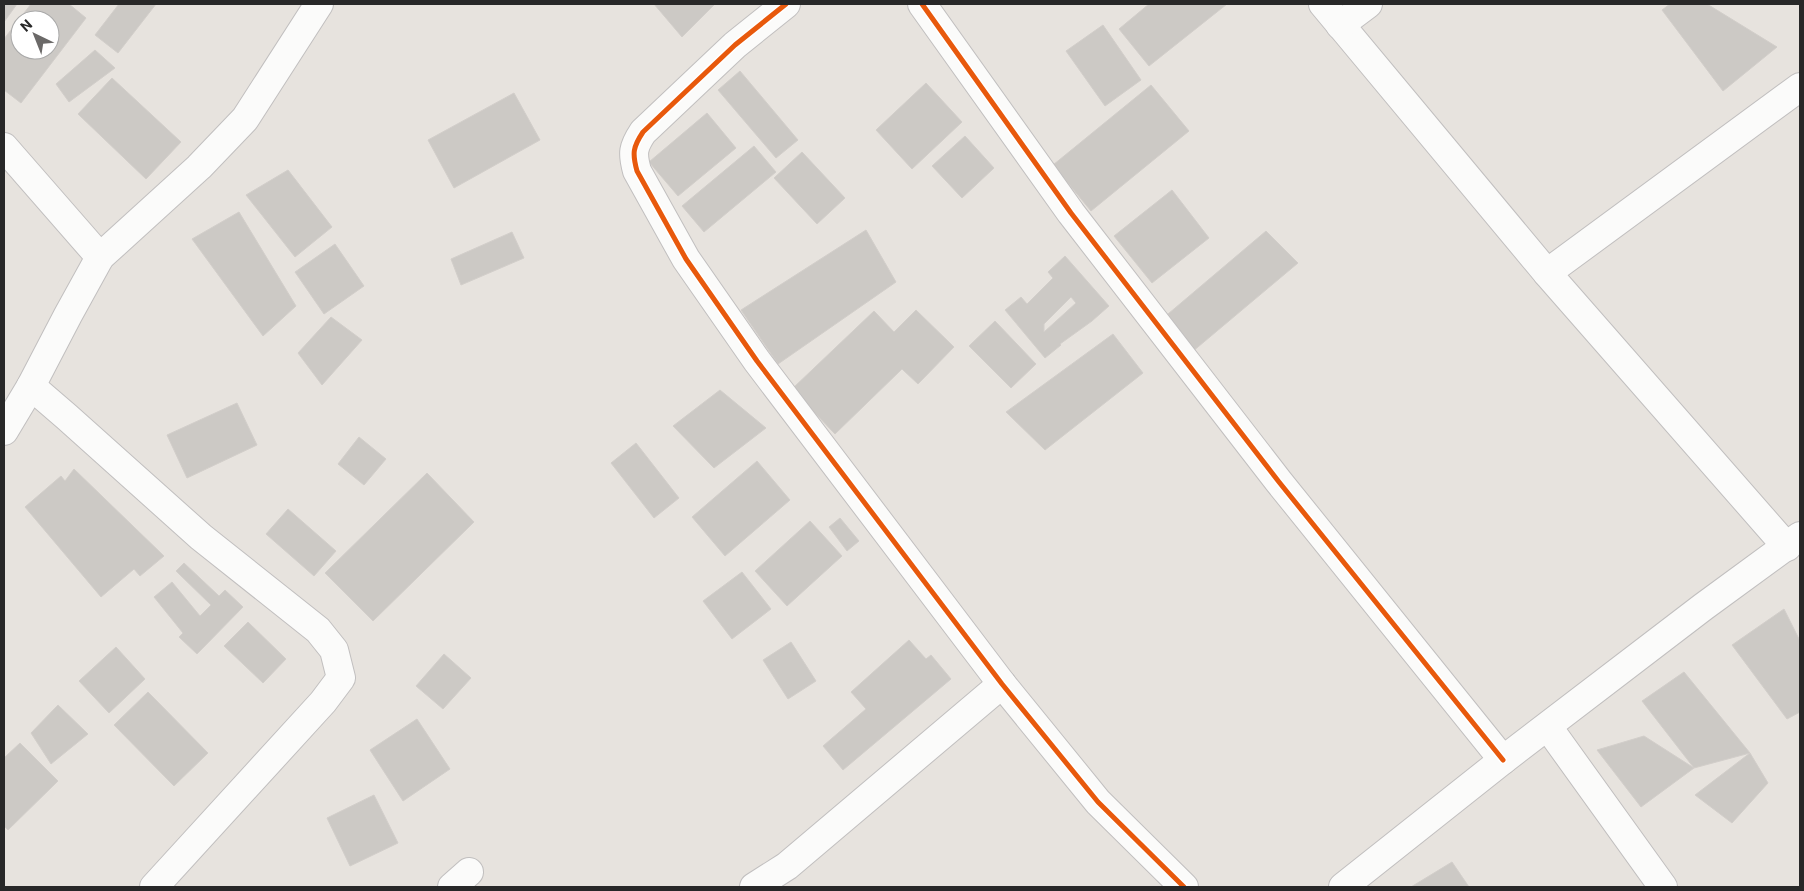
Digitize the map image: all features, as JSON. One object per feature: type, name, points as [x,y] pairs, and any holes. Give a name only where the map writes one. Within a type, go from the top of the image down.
[{"type":"street","points":[[4,431],[31,386],[100,257],[199,166],[245,119],[319,4]]},
{"type":"street","points":[[786,4],[735,45],[643,132],[634,145],[637,171],[686,259],[757,361],[1002,684],[1098,802],[1160,866],[1184,887]]},
{"type":"street","points":[[922,4],[1078,221],[1279,482],[1504,760]]},
{"type":"street","points":[[1323,4],[1547,273],[1794,542],[1703,607],[1343,887]]},
{"type":"street","points":[[1340,25],[1368,4]]},
{"type":"street","points":[[1547,273],[1800,87]]},
{"type":"street","points":[[4,147],[100,257]]},
{"type":"street","points":[[31,386],[202,538],[318,630],[334,650],[341,678],[323,702],[154,887]]},
{"type":"street","points":[[754,887],[787,866],[1002,684]]},
{"type":"street","points":[[1548,727],[1663,887]]},
{"type":"building","points":[[4,4],[17,4],[13,10],[10,10],[10,14],[4,22]]},
{"type":"building","points":[[31,4],[69,4],[86,18],[60,52],[60,10],[26,10]]},
{"type":"building","points":[[119,4],[156,4],[118,53],[95,35]]},
{"type":"building","points":[[654,4],[715,4],[682,37]]},
{"type":"building","points":[[1149,4],[1227,4],[1149,66],[1119,29]]},
{"type":"building","points":[[1670,4],[1707,4],[1777,47],[1723,91],[1662,10]]},
{"type":"building","points":[[1103,25],[1141,80],[1105,106],[1066,51]]},
{"type":"building","points":[[10,31],[10,60],[54,60],[21,103],[4,90],[4,39]]},
{"type":"building","points":[[95,50],[115,68],[69,102],[56,84]]},
{"type":"building","points":[[740,71],[798,140],[776,158],[718,90]]},
{"type":"building","points":[[112,78],[181,142],[146,179],[78,114]]},
{"type":"building","points":[[926,83],[962,122],[912,169],[876,130]]},
{"type":"building","points":[[1151,85],[1189,131],[1091,211],[1053,165]]},
{"type":"building","points":[[514,93],[540,140],[454,188],[428,140]]},
{"type":"building","points":[[707,113],[736,148],[678,196],[649,162]]},
{"type":"building","points":[[965,136],[994,168],[962,198],[932,166]]},
{"type":"building","points":[[754,146],[776,172],[704,232],[682,206]]},
{"type":"building","points":[[802,152],[845,198],[817,224],[774,178]]},
{"type":"building","points":[[288,170],[332,227],[295,257],[246,195]]},
{"type":"building","points":[[1172,190],[1209,238],[1152,283],[1114,236]]},
{"type":"building","points":[[239,212],[296,306],[263,336],[192,239]]},
{"type":"building","points":[[866,230],[896,282],[778,364],[741,310]]},
{"type":"building","points":[[1266,231],[1298,263],[1192,352],[1168,314]]},
{"type":"building","points":[[512,232],[524,258],[461,285],[451,259]]},
{"type":"building","points":[[335,244],[364,286],[324,314],[295,272]]},
{"type":"building","points":[[1065,256],[1109,306],[1045,358],[1005,310],[1021,297],[1027,304],[1053,278],[1048,272]],"holes":[[[1071,297],[1076,303],[1044,332],[1044,324]]]},
{"type":"building","points":[[916,310],[954,347],[918,384],[902,369],[835,434],[792,389],[874,311],[894,332]]},
{"type":"building","points":[[331,317],[362,340],[322,385],[298,353]]},
{"type":"building","points":[[995,321],[1036,364],[1011,388],[969,346]]},
{"type":"building","points":[[1113,334],[1143,373],[1045,450],[1006,412]]},
{"type":"building","points":[[720,390],[766,428],[714,468],[673,426]]},
{"type":"building","points":[[237,403],[257,445],[187,478],[167,435]]},
{"type":"building","points":[[359,437],[386,459],[364,485],[338,464]]},
{"type":"building","points":[[636,443],[679,498],[654,518],[611,463]]},
{"type":"building","points":[[757,461],[790,500],[725,556],[692,517]]},
{"type":"building","points":[[74,469],[164,556],[140,576],[134,569],[101,597],[25,507],[61,476],[65,481]]},
{"type":"building","points":[[427,473],[474,522],[373,621],[325,573]]},
{"type":"building","points":[[288,509],[336,551],[314,576],[266,534]]},
{"type":"building","points":[[840,518],[859,541],[847,551],[829,527]]},
{"type":"building","points":[[810,521],[842,556],[787,606],[755,571]]},
{"type":"building","points":[[184,563],[219,596],[225,590],[243,607],[197,654],[179,637],[183,633],[154,597],[172,582],[200,616],[211,605],[176,571]]},
{"type":"building","points":[[742,572],[771,609],[732,639],[703,601]]},
{"type":"building","points":[[1784,609],[1800,641],[1800,712],[1787,719],[1732,645]]},
{"type":"building","points":[[248,622],[286,659],[263,683],[224,646]]},
{"type":"building","points":[[909,640],[926,659],[931,655],[951,679],[843,770],[823,746],[866,709],[851,692]]},
{"type":"building","points":[[791,642],[816,681],[788,699],[763,660]]},
{"type":"building","points":[[116,647],[145,679],[109,713],[79,681]]},
{"type":"building","points":[[444,654],[471,678],[443,709],[416,686]]},
{"type":"building","points":[[1684,672],[1750,753],[1694,768],[1642,701]]},
{"type":"building","points":[[148,692],[208,753],[174,786],[114,725]]},
{"type":"building","points":[[58,705],[88,734],[51,764],[31,733]]},
{"type":"building","points":[[417,719],[450,769],[403,801],[370,750]]},
{"type":"building","points":[[1644,736],[1694,768],[1641,807],[1597,750]]},
{"type":"building","points":[[20,743],[58,781],[8,830],[4,826],[4,758]]},
{"type":"building","points":[[1750,753],[1768,783],[1732,823],[1695,795]]},
{"type":"building","points":[[374,795],[398,843],[350,866],[327,818]]},
{"type":"building","points":[[1452,862],[1469,887],[1411,887]]},
{"type":"cycle path","points":[[786,4],[735,45],[643,132],[634,150],[637,171],[686,259],[757,361],[1002,684],[1098,802],[1184,887]]},
{"type":"cycle path","points":[[922,4],[1071,213],[1279,482],[1503,760]]}]
